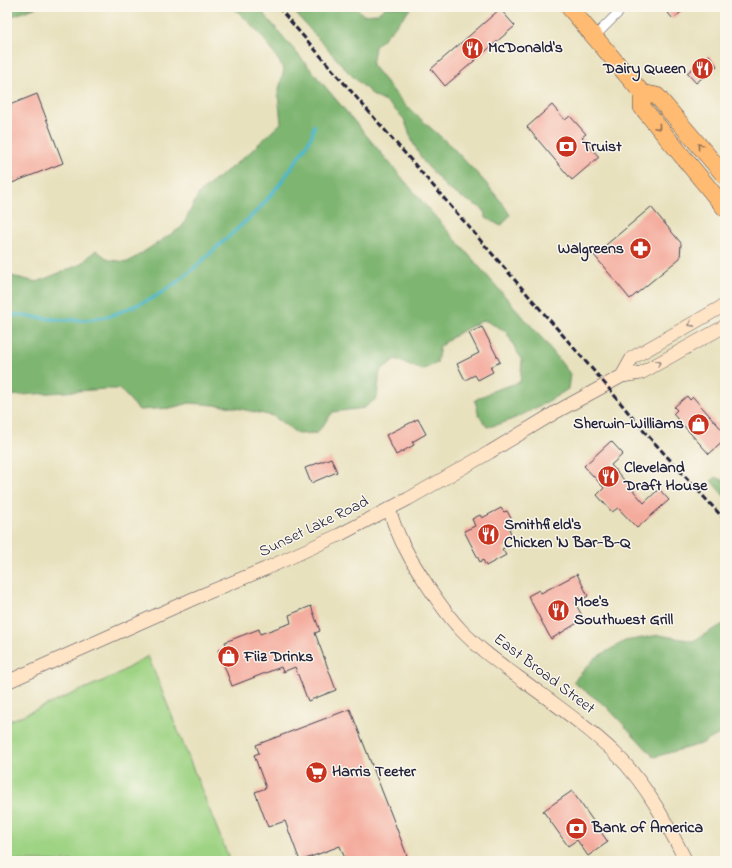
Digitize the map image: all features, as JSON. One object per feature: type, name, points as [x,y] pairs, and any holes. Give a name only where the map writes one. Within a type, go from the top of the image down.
[{"type":"highway","points":[[569,7],[642,93],[657,96],[725,176]]},
{"type":"highway","points":[[642,93],[642,107],[725,208]]},
{"type":"main road","points":[[622,376],[632,358],[725,305]]},
{"type":"main road","name":"Sunset Lake Road","points":[[7,682],[339,535],[389,509],[490,452],[556,412],[622,376],[641,373],[725,326]]},
{"type":"main road","name":"East Broad Street","points":[[389,509],[394,527],[415,567],[456,624],[480,648],[588,729],[618,756],[638,779],[654,802],[686,861]]},
{"type":"street","points":[[594,37],[624,7]]},
{"type":"green space","points":[[7,7],[37,7],[7,18]]},
{"type":"green space","points":[[232,7],[258,7],[425,205],[547,344],[570,374],[568,389],[517,417],[506,422],[487,427],[479,416],[475,400],[495,390],[520,382],[522,361],[506,331],[484,320],[460,332],[440,346],[437,363],[422,370],[395,359],[380,371],[377,398],[364,408],[333,412],[317,433],[298,434],[273,416],[227,406],[190,403],[170,408],[139,410],[120,389],[7,396],[7,275],[37,282],[81,264],[96,250],[109,260],[128,262],[182,227],[199,193],[248,154],[281,123],[278,93],[284,70],[261,36],[248,21]]},
{"type":"green space","points":[[290,7],[356,7],[363,15],[377,14],[386,7],[412,7],[375,47],[372,65],[405,105],[451,146],[485,182],[503,204],[510,215],[501,226],[486,218],[483,209],[446,187],[423,161],[413,143],[404,119],[388,103],[374,96],[350,74]]},
{"type":"green space","points":[[716,477],[725,481],[725,497],[711,481]]},
{"type":"green space","points":[[725,623],[725,731],[701,744],[654,757],[606,706],[573,682],[595,658],[625,641],[659,635],[693,641]]},
{"type":"green space","points":[[148,656],[230,861],[7,861],[7,722],[114,676]]},
{"type":"building","points":[[663,7],[687,7],[673,19]]},
{"type":"building","name":"McDonald's","points":[[500,9],[515,26],[445,86],[431,69]]},
{"type":"building","name":"Dairy Queen","points":[[709,55],[717,66],[696,83],[687,73]]},
{"type":"building","points":[[37,94],[63,163],[7,185],[7,106]]},
{"type":"building","name":"Truist","points":[[552,105],[565,120],[570,116],[586,134],[582,137],[599,157],[572,180],[527,127]]},
{"type":"building","name":"Walgreens","points":[[651,207],[681,243],[680,258],[630,299],[594,255]]},
{"type":"building","points":[[482,327],[500,362],[490,367],[493,372],[478,380],[475,375],[465,380],[457,364],[479,353],[469,333]]},
{"type":"building","name":"Sherwin-Williams","points":[[687,396],[690,400],[693,397],[725,433],[725,440],[709,454],[673,414],[677,410],[674,407]]},
{"type":"building","points":[[418,419],[426,434],[412,442],[414,445],[396,455],[386,435]]},
{"type":"building","name":"Cleveland Draft House","points":[[611,441],[623,454],[611,465],[644,503],[659,489],[669,500],[637,528],[618,508],[612,512],[597,495],[604,488],[584,466]]},
{"type":"building","points":[[331,458],[337,472],[311,483],[305,468]]},
{"type":"building","name":"Smithfield's Chicken 'N Bar-B-Q","points":[[501,508],[504,512],[507,511],[512,520],[510,522],[513,527],[509,529],[515,542],[502,549],[506,555],[486,566],[483,560],[480,562],[464,531],[475,526],[472,519],[480,515],[482,518]]},
{"type":"building","name":"Moe's Southwest Grill","points":[[577,574],[588,596],[575,603],[584,619],[551,639],[528,596],[539,590],[541,593]]},
{"type":"building","points":[[311,606],[320,631],[315,633],[336,690],[308,701],[295,667],[283,672],[281,667],[232,686],[218,650],[227,647],[225,642],[259,629],[260,634],[291,623],[289,615]]},
{"type":"building","name":"Harris Teeter","points":[[350,709],[409,861],[346,861],[340,846],[300,861],[285,821],[268,827],[255,792],[266,788],[254,755],[259,753],[256,745]]},
{"type":"building","name":"Bank of America","points":[[572,791],[608,842],[588,856],[577,840],[568,846],[543,811]]},
{"type":"waterway","points":[[7,314],[61,320],[87,320],[110,316],[151,299],[173,285],[193,269],[258,210],[280,184],[305,148],[312,135],[314,126]]},
{"type":"railway","points":[[278,7],[606,385],[640,427],[725,520]]},
{"type":"place","name":"McDonald's","points":[[473,48]]},
{"type":"place","name":"Dairy Queen","points":[[702,69]]},
{"type":"place","name":"Truist","points":[[567,147]]},
{"type":"place","name":"Walgreens","points":[[640,249]]},
{"type":"place","name":"Sherwin-Williams","points":[[699,424]]},
{"type":"place","name":"Cleveland Draft House","points":[[608,477]]},
{"type":"place","name":"Smithfield's Chicken 'N Bar-B-Q","points":[[488,534]]},
{"type":"place","name":"Moe's Southwest Grill","points":[[558,611]]},
{"type":"place","name":"Fiiz Drinks","points":[[228,657]]},
{"type":"place","name":"Harris Teeter","points":[[317,772]]},
{"type":"place","name":"Bank of America","points":[[576,828]]}]
